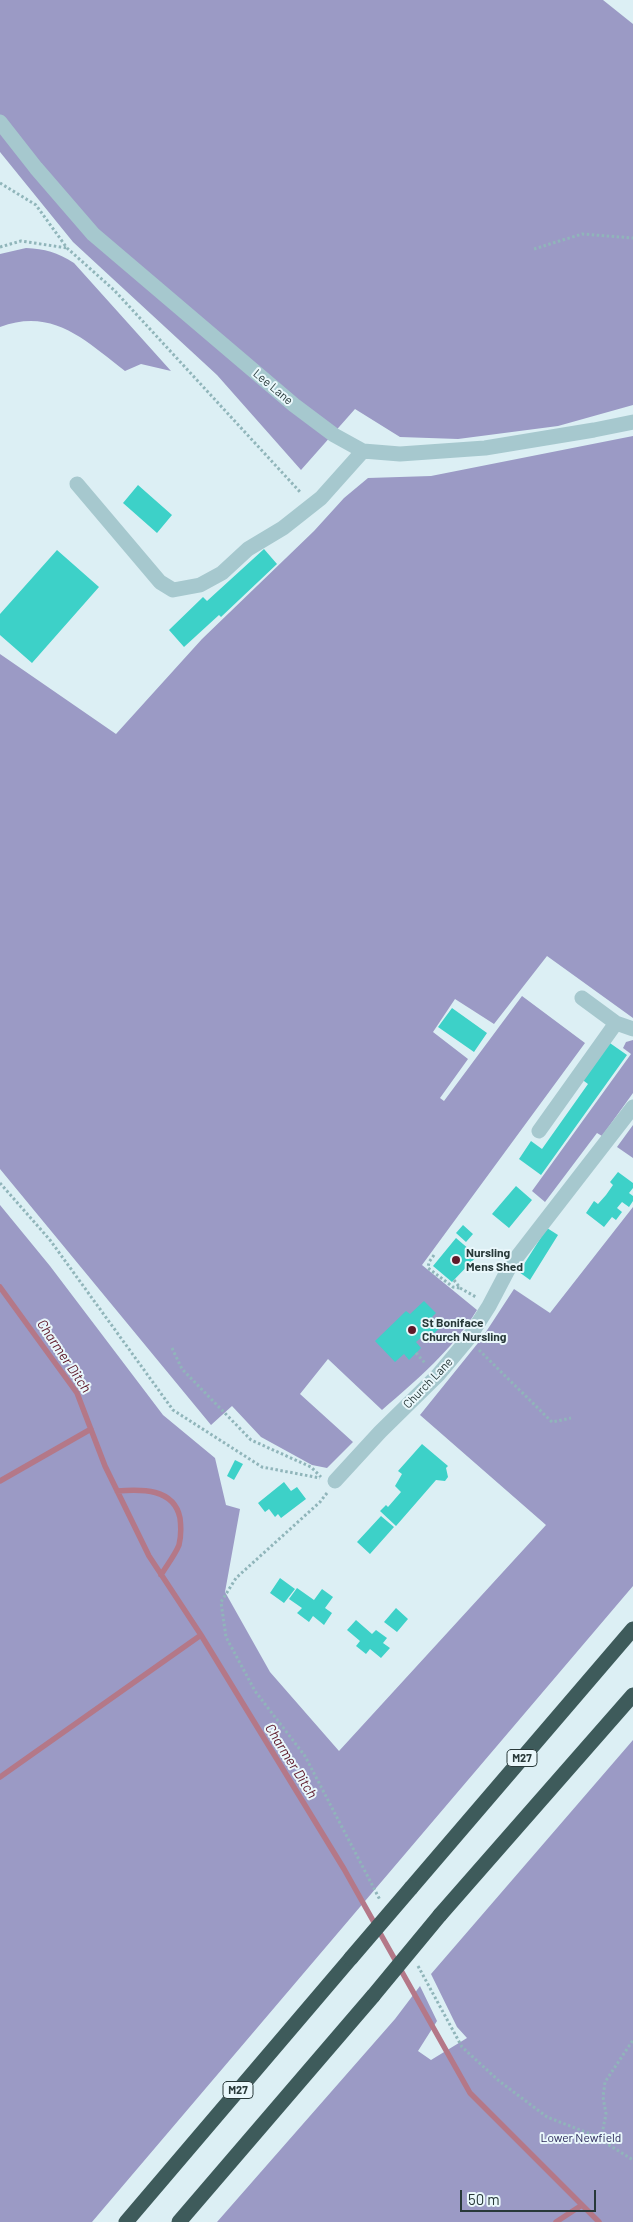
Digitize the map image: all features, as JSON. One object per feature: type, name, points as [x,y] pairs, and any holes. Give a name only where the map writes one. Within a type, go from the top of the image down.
[{"type":"highway","name":"M27","points":[[126,2222],[633,1629]]},
{"type":"highway","points":[[179,2222],[440,1916],[633,1695]]},
{"type":"street","name":"Lee Lane","points":[[0,122],[36,168],[93,234],[294,405],[334,435],[363,451],[400,454],[485,448],[633,422]]},
{"type":"street","points":[[77,484],[160,582],[173,590],[200,586],[222,573],[248,549],[283,528],[321,498],[363,451]]},
{"type":"street","points":[[582,998],[616,1022],[633,1029]]},
{"type":"street","points":[[539,1131],[616,1022]]},
{"type":"street","name":"Church Lane","points":[[335,1481],[380,1432],[438,1375],[468,1339],[489,1306],[510,1266],[633,1107]]},
{"type":"path","points":[[0,183],[36,205],[67,248],[114,290],[312,505]]},
{"type":"path","points":[[534,249],[582,234],[633,238]]},
{"type":"path","points":[[0,246],[21,241],[67,248]]},
{"type":"path","points":[[0,1182],[50,1240],[172,1410],[262,1466],[323,1479],[311,1467],[251,1440],[182,1369],[172,1348]]},
{"type":"path","points":[[434,1255],[429,1262],[428,1268],[453,1287],[469,1292],[489,1306]]},
{"type":"path","points":[[454,1280],[460,1288]]},
{"type":"path","points":[[468,1339],[552,1422],[571,1418]]},
{"type":"path","points":[[335,1481],[320,1502],[236,1578],[221,1602],[226,1637],[251,1683],[304,1756],[365,1873]]},
{"type":"path","points":[[425,1980],[462,2047],[499,2081],[547,2117],[601,2139],[633,2160]]},
{"type":"path","points":[[601,2139],[606,2114],[603,2097],[605,2082],[633,2040]]},
{"type":"green space","points":[[0,0],[603,0],[633,24],[633,405],[558,426],[458,439],[400,437],[355,409],[301,470],[217,375],[73,242],[0,152]]},
{"type":"green space","points":[[26,248],[51,252],[74,263],[171,371],[141,364],[125,371],[82,339],[68,330],[53,324],[36,321],[19,322],[0,327],[0,254]]},
{"type":"green space","points":[[633,436],[633,1018],[547,956],[494,1024],[455,999],[433,1032],[468,1059],[440,1098],[444,1101],[522,996],[585,1043],[422,1265],[477,1310],[445,1351],[421,1376],[382,1410],[328,1359],[300,1394],[353,1442],[327,1468],[312,1465],[261,1437],[232,1406],[211,1425],[0,1169],[0,654],[116,734],[202,639],[314,531],[344,498],[368,478],[431,476]]},
{"type":"green space","points":[[633,1040],[633,1093],[602,1136],[597,1133],[545,1202],[532,1191],[631,1054],[623,1048],[626,1042]]},
{"type":"green space","points":[[633,1125],[633,1158],[617,1147]]},
{"type":"green space","points":[[0,1205],[50,1266],[163,1415],[215,1458],[226,1505],[240,1509],[225,1592],[270,1672],[339,1751],[546,1525],[420,1415],[482,1338],[514,1289],[550,1313],[633,1207],[633,1586],[92,2222],[0,2222]]},
{"type":"green space","name":"Lower Newfield","points":[[633,1740],[633,2222],[217,2222],[395,2019],[420,1986],[437,2021],[418,2051],[431,2060],[467,2038],[457,2027],[431,1974]]},
{"type":"building","points":[[138,485],[172,515],[157,533],[123,503]]},
{"type":"building","points":[[264,549],[277,564],[221,617],[219,615],[184,647],[169,630],[203,597],[207,601]]},
{"type":"building","points":[[57,550],[99,587],[32,663],[0,635],[0,614]]},
{"type":"building","points":[[452,1008],[487,1033],[474,1052],[438,1027]]},
{"type":"building","points":[[607,1041],[627,1055],[541,1175],[519,1159],[531,1141],[542,1149],[588,1084],[580,1078]]},
{"type":"building","points":[[618,1172],[633,1183],[633,1188],[629,1193],[633,1196],[633,1201],[629,1207],[622,1202],[617,1208],[622,1212],[616,1220],[612,1217],[604,1227],[586,1213],[594,1201],[598,1204],[606,1195],[613,1185],[610,1182]]},
{"type":"building","points":[[516,1186],[532,1200],[509,1228],[492,1214]]},
{"type":"building","points":[[463,1225],[473,1234],[466,1242],[456,1233]]},
{"type":"building","points":[[547,1228],[558,1235],[530,1280],[519,1272]]},
{"type":"building","name":"Nursling Mens Shed","points":[[456,1238],[477,1256],[452,1282],[433,1266]]},
{"type":"building","name":"St Boniface Church Nursling","points":[[424,1301],[436,1313],[432,1317],[441,1327],[429,1338],[425,1334],[416,1342],[421,1348],[409,1360],[404,1354],[395,1362],[375,1341],[406,1311],[410,1314]]},
{"type":"building","points":[[422,1444],[448,1466],[446,1468],[448,1477],[445,1481],[436,1480],[396,1526],[380,1511],[386,1505],[388,1507],[401,1492],[395,1486],[402,1474],[398,1471]]},
{"type":"building","points":[[235,1460],[243,1464],[234,1480],[227,1476]]},
{"type":"building","points":[[284,1482],[291,1491],[297,1487],[306,1499],[281,1518],[278,1514],[275,1517],[269,1509],[265,1512],[258,1503]]},
{"type":"building","points":[[381,1516],[394,1527],[370,1554],[357,1542]]},
{"type":"building","points":[[280,1578],[295,1589],[284,1603],[270,1593]]},
{"type":"building","points":[[297,1588],[314,1600],[322,1589],[333,1597],[325,1608],[332,1613],[324,1625],[313,1616],[309,1622],[297,1613],[302,1608],[289,1599]]},
{"type":"building","points":[[396,1608],[408,1619],[397,1632],[384,1622]]},
{"type":"building","points":[[356,1620],[372,1634],[376,1630],[387,1638],[383,1643],[390,1648],[381,1658],[370,1649],[366,1654],[356,1646],[360,1641],[347,1630]]},
{"type":"waterway","name":"Charmer Ditch","points":[[0,1287],[77,1393],[105,1466],[149,1556],[201,1635],[344,1869],[470,2093],[599,2222]]},
{"type":"waterway","points":[[0,1481],[91,1429]]},
{"type":"waterway","points":[[117,1491],[155,1492],[171,1501],[177,1508],[180,1518],[179,1545],[161,1575]]},
{"type":"waterway","points":[[0,1777],[201,1635]]},
{"type":"waterway","points":[[556,2222],[582,2205]]},
{"type":"place","name":"Nursling Mens Shed","points":[[456,1260]]},
{"type":"place","name":"St Boniface Church Nursling","points":[[412,1330]]}]
